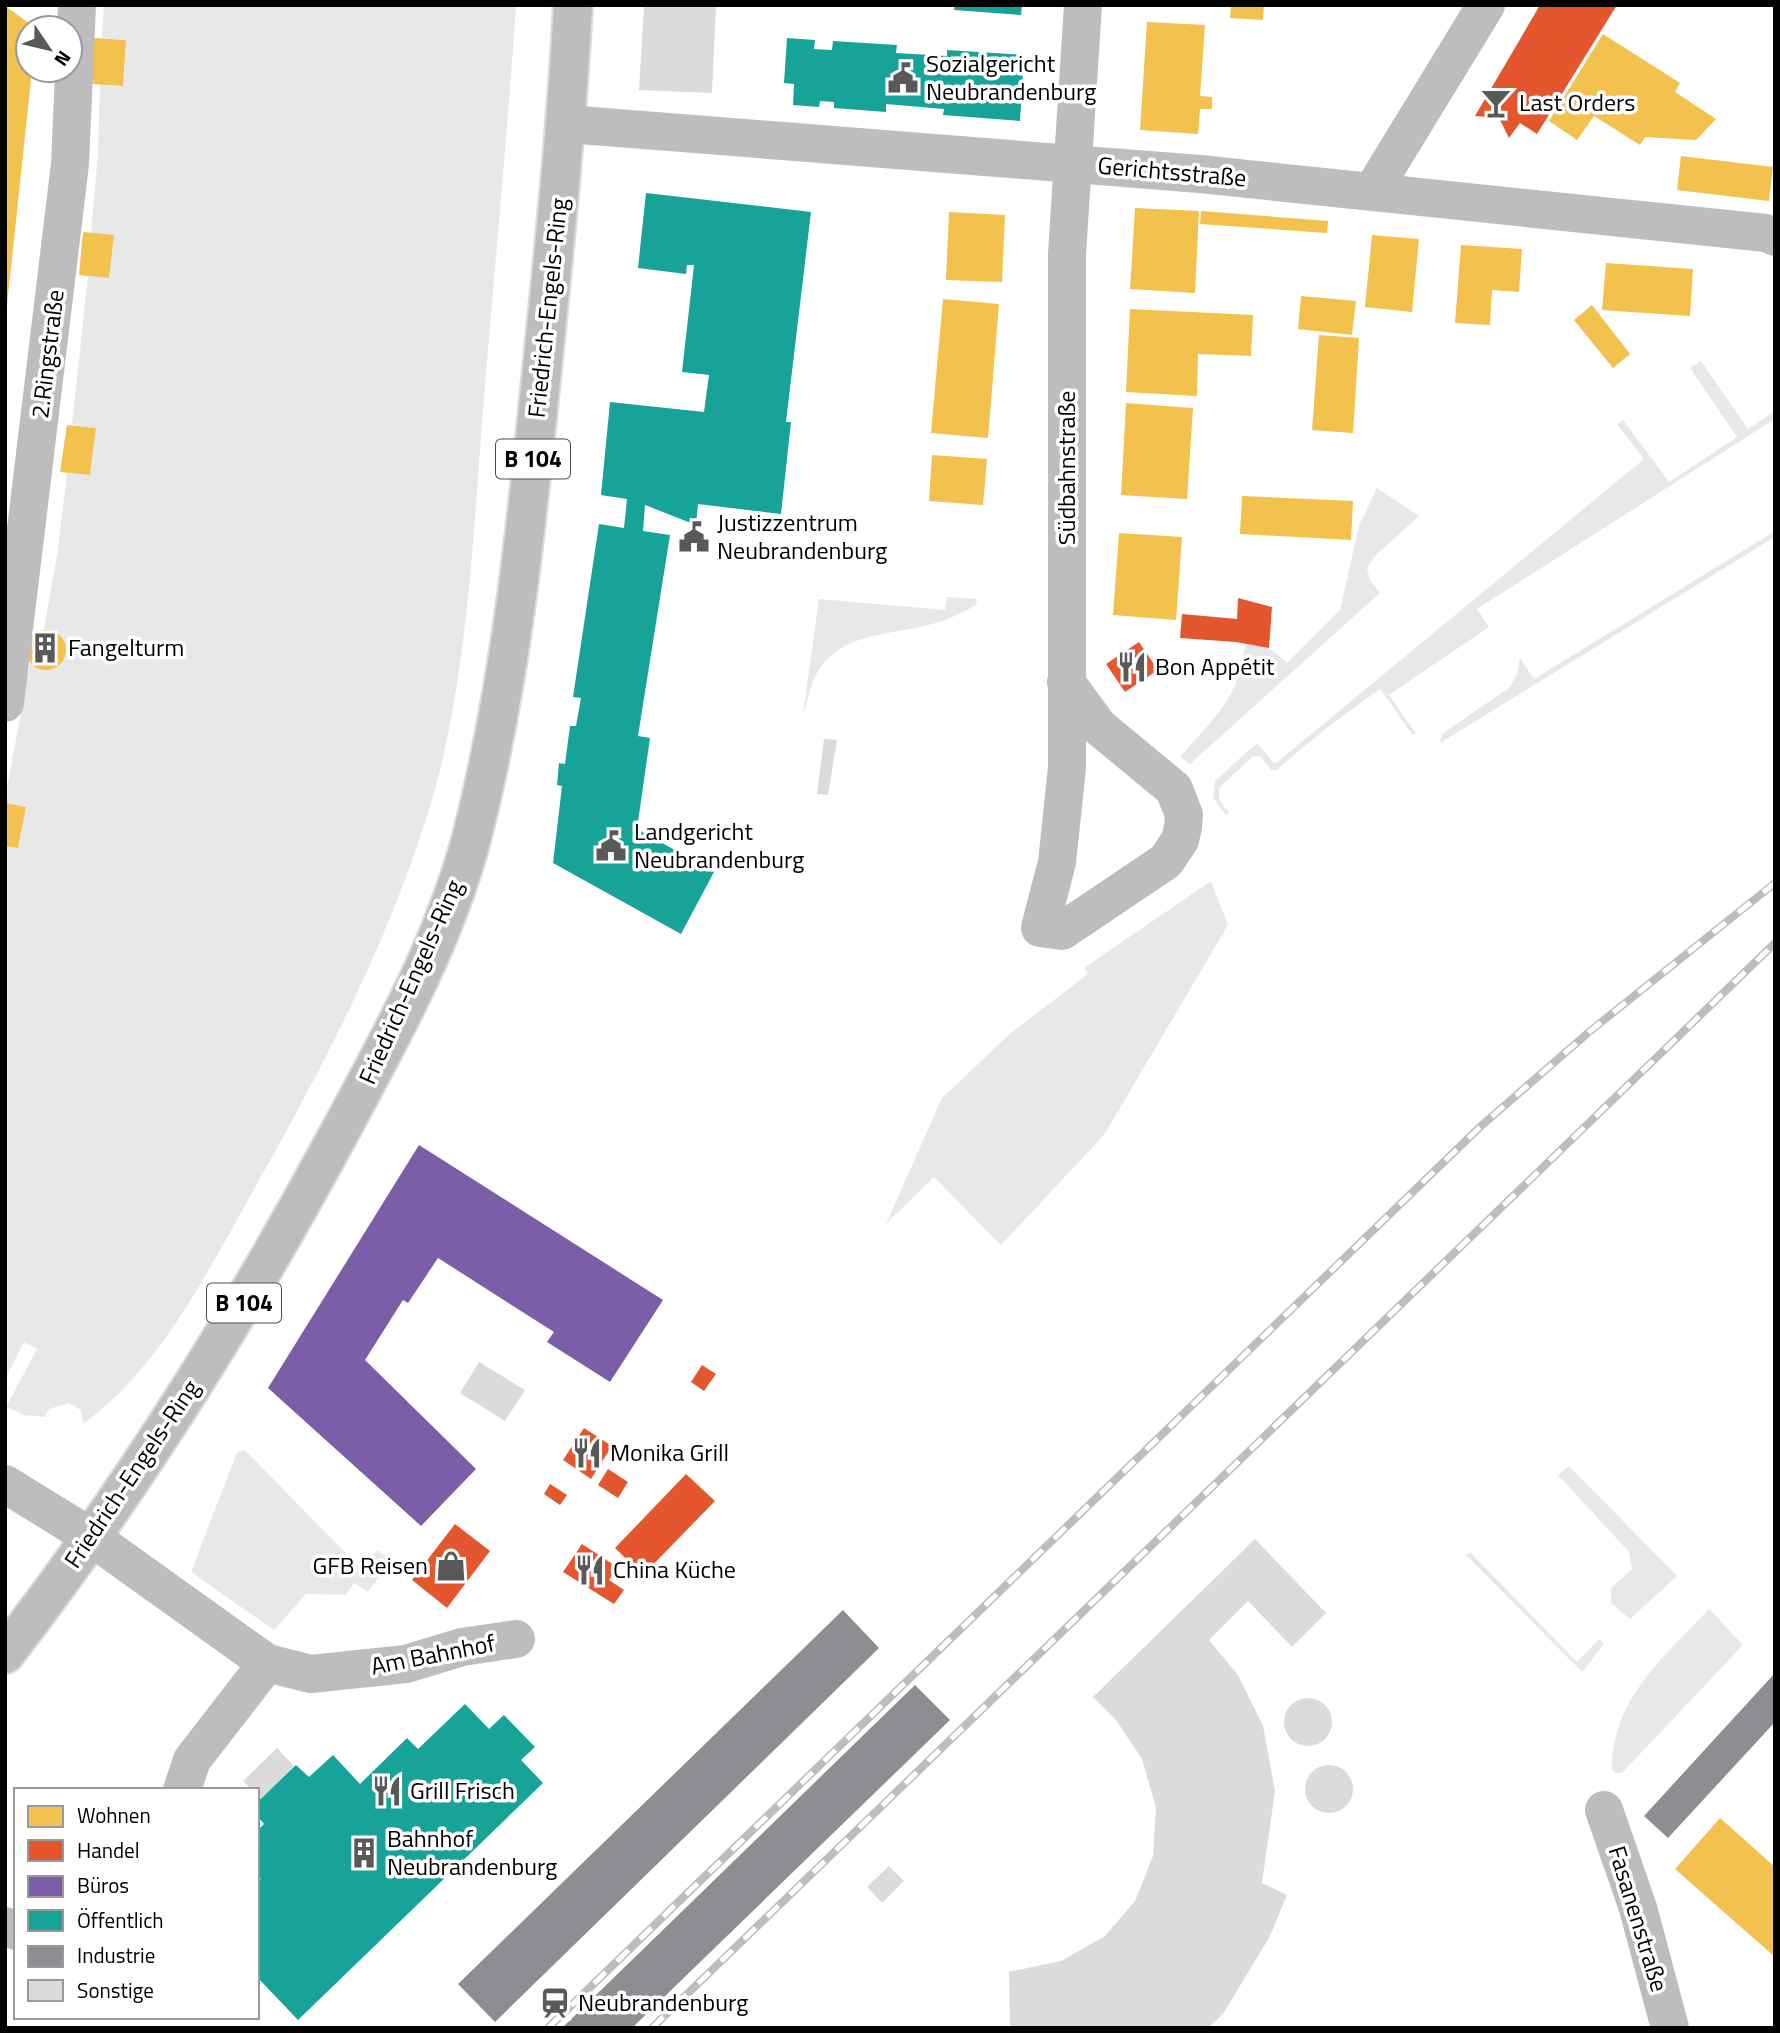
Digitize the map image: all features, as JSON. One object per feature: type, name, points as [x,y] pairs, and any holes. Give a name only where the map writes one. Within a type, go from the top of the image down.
[{"type":"street","name":"2.Ringstraße","points":[[5,702],[11,626],[70,164],[77,5]]},
{"type":"street","name":"Friedrich-Engels-Ring","points":[[5,1654],[162,1434],[293,1218],[380,1058],[450,906],[470,842],[498,714],[527,527],[567,124],[573,5]]},
{"type":"street","name":"Südbahnstraße","points":[[1066,682],[1099,727],[1174,789],[1180,800],[1183,827],[1180,840],[1166,861],[1062,931],[1040,929],[1057,862],[1065,810],[1067,254],[1083,5]]},
{"type":"street","points":[[1373,190],[1486,5]]},
{"type":"street","name":"Gerichtsstraße","points":[[567,124],[1373,190],[1754,232],[1775,237]]},
{"type":"street","name":"Am Bahnhof","points":[[5,1483],[91,1536],[267,1662],[311,1674],[406,1664],[461,1647],[516,1639]]},
{"type":"street","points":[[183,1788],[192,1760],[267,1662]]},
{"type":"street","name":"Fasanenstraße","points":[[1604,1810],[1637,1908],[1670,2028]]},
{"type":"shaded area","points":[[104,5],[516,5],[472,560],[452,713],[429,810],[393,909],[351,1005],[304,1099],[218,1254],[159,1347],[111,1401],[83,1424],[81,1410],[69,1403],[49,1409],[45,1417],[24,1415],[6,1407],[37,1349],[24,1342],[5,1379],[5,846],[18,848],[26,807],[5,803],[5,799],[30,663],[42,669],[55,667],[66,651],[57,633],[44,629],[58,549],[67,473],[90,475],[96,428],[72,425],[88,275],[109,278],[113,236],[91,233],[98,153],[100,85],[123,86],[126,40],[102,38]]},
{"type":"shaded area","points":[[1701,361],[1748,429],[1775,411],[1775,419],[1477,609],[1489,627],[1389,695],[1416,734],[1412,734],[1380,689],[1276,770],[1271,770],[1260,756],[1252,757],[1219,788],[1219,799],[1229,813],[1226,815],[1213,798],[1215,781],[1257,743],[1275,764],[1644,459],[1617,424],[1623,420],[1669,482],[1737,437],[1690,368]]},
{"type":"shaded area","points":[[1377,488],[1419,516],[1375,556],[1367,568],[1370,580],[1380,593],[1190,764],[1180,757],[1214,718],[1231,693],[1238,679],[1245,643],[1269,648],[1287,663],[1340,610],[1359,526]]},
{"type":"shaded area","points":[[1775,531],[1775,537],[1440,743],[1442,734],[1510,687],[1517,675],[1520,658],[1534,679]]},
{"type":"shaded area","points":[[947,597],[977,599],[976,605],[938,622],[868,637],[840,649],[827,659],[817,673],[803,714],[819,599],[945,610]]},
{"type":"shaded area","points":[[1211,881],[1228,925],[1104,1135],[1001,1245],[934,1177],[886,1224],[942,1098],[1012,1032],[1088,974],[1084,968]]},
{"type":"shaded area","points":[[245,1450],[362,1570],[377,1550],[391,1560],[368,1592],[354,1583],[346,1595],[306,1594],[274,1630],[191,1572],[237,1452]]},
{"type":"shaded area","points":[[1569,1466],[1677,1576],[1630,1619],[1611,1603],[1611,1588],[1632,1569],[1629,1552],[1558,1475]]},
{"type":"shaded area","points":[[1470,1552],[1577,1662],[1599,1639],[1604,1644],[1582,1672],[1466,1555]]},
{"type":"shaded area","points":[[1709,1609],[1743,1645],[1622,1773],[1616,1773],[1612,1770],[1614,1745],[1620,1722],[1630,1701],[1658,1663]]},
{"type":"building: Wohnen","points":[[1231,5],[1264,5],[1263,20],[1230,18]]},
{"type":"building: Wohnen","points":[[5,6],[16,14],[14,14],[14,84],[31,84],[7,305]]},
{"type":"building: Wohnen","points":[[1147,22],[1205,25],[1200,96],[1212,97],[1212,109],[1200,109],[1198,134],[1140,130]]},
{"type":"building: Wohnen","points":[[1603,34],[1680,83],[1675,92],[1716,119],[1696,140],[1645,137],[1640,145],[1594,116],[1577,140],[1549,121]]},
{"type":"building: Wohnen","points":[[94,38],[126,40],[123,86],[91,84]]},
{"type":"building: Wohnen","points":[[1681,156],[1773,167],[1769,201],[1677,190]]},
{"type":"building: Wohnen","points":[[1135,208],[1199,211],[1195,293],[1130,289]]},
{"type":"building: Wohnen","points":[[1201,211],[1328,221],[1327,233],[1200,224]]},
{"type":"building: Wohnen","points":[[949,212],[1005,215],[1002,282],[946,280]]},
{"type":"building: Wohnen","points":[[83,232],[114,235],[109,278],[79,275]]},
{"type":"building: Wohnen","points":[[1372,235],[1419,239],[1412,312],[1365,307]]},
{"type":"building: Wohnen","points":[[1461,245],[1522,249],[1519,292],[1492,290],[1490,325],[1455,323]]},
{"type":"building: Wohnen","points":[[1606,263],[1693,269],[1690,316],[1602,310]]},
{"type":"building: Wohnen","points":[[1301,296],[1356,301],[1352,335],[1298,329]]},
{"type":"building: Wohnen","points":[[943,299],[999,304],[988,438],[931,433]]},
{"type":"building: Wohnen","points":[[1592,305],[1630,354],[1613,368],[1574,320]]},
{"type":"building: Wohnen","points":[[1130,309],[1253,315],[1251,356],[1198,354],[1197,396],[1126,392]]},
{"type":"building: Wohnen","points":[[1319,335],[1359,338],[1353,433],[1312,430]]},
{"type":"building: Wohnen","points":[[1126,403],[1193,408],[1187,499],[1121,495]]},
{"type":"building: Wohnen","points":[[67,425],[96,428],[90,475],[60,472]]},
{"type":"building: Wohnen","points":[[932,455],[987,459],[983,505],[929,501]]},
{"type":"building: Wohnen","points":[[1242,496],[1353,501],[1351,540],[1240,534]]},
{"type":"building: Wohnen","points":[[1119,533],[1182,537],[1176,620],[1113,615]]},
{"type":"building: Wohnen","name":"Fangelturm","points":[[46,630],[60,636],[66,650],[60,664],[46,670],[32,664],[26,650],[32,636]]},
{"type":"building: Wohnen","points":[[5,803],[26,807],[18,848],[5,846]]},
{"type":"building: Wohnen","points":[[1720,1818],[1775,1867],[1775,1957],[1675,1869]]},
{"type":"building: Handel","points":[[1540,5],[1617,5],[1537,134],[1520,123],[1509,138],[1499,118],[1475,116]]},
{"type":"building: Handel","points":[[1238,598],[1272,607],[1269,648],[1236,642],[1180,638],[1182,614],[1237,619]]},
{"type":"building: Handel","name":"Bon Appétit","points":[[1139,642],[1158,670],[1125,692],[1106,664]]},
{"type":"building: Handel","points":[[702,1365],[716,1374],[704,1391],[691,1382]]},
{"type":"building: Handel","name":"Monika Grill","points":[[584,1428],[612,1446],[591,1479],[563,1460]]},
{"type":"building: Handel","points":[[608,1469],[628,1482],[618,1498],[598,1485]]},
{"type":"building: Handel","points":[[686,1474],[715,1501],[643,1575],[615,1548]]},
{"type":"building: Handel","points":[[550,1484],[567,1495],[560,1505],[544,1494]]},
{"type":"building: Handel","name":"GFB Reisen","points":[[455,1524],[490,1551],[447,1608],[412,1580]]},
{"type":"building: Handel","name":"China Küche","points":[[582,1544],[617,1567],[609,1580],[624,1590],[614,1604],[563,1572]]},
{"type":"building: Büros","points":[[419,1145],[663,1300],[610,1382],[547,1342],[554,1332],[438,1258],[408,1303],[403,1300],[365,1360],[476,1469],[421,1526],[268,1388]]},
{"type":"building: Öffentlich","points":[[955,5],[1022,5],[1021,15],[954,10]]},
{"type":"building: Öffentlich","name":"Sozialgericht Neubrandenburg","points":[[787,38],[815,40],[814,49],[832,50],[833,41],[897,45],[896,53],[947,56],[947,50],[1024,55],[1020,121],[943,115],[944,109],[886,104],[886,112],[834,108],[834,102],[820,101],[819,107],[793,105],[794,84],[784,83]]},
{"type":"building: Öffentlich","points":[[646,193],[811,212],[786,422],[791,422],[781,514],[698,504],[696,525],[645,505],[643,531],[670,535],[638,736],[650,738],[637,829],[714,872],[681,934],[553,863],[562,786],[557,785],[559,763],[565,764],[570,726],[576,726],[581,698],[573,697],[599,524],[624,528],[627,499],[601,495],[610,402],[704,412],[709,375],[682,372],[694,265],[687,265],[686,274],[638,268]]},
{"type":"building: Öffentlich","name":"Bahnhof Neubrandenburg","points":[[465,1704],[489,1729],[504,1715],[535,1747],[521,1760],[543,1783],[298,2020],[259,1979],[259,1829],[264,1824],[259,1818],[259,1800],[296,1765],[309,1777],[333,1755],[360,1784],[407,1738],[418,1749]]},
{"type":"building: Industrie","points":[[843,1610],[879,1648],[495,2022],[458,1984]]},
{"type":"building: Industrie","points":[[1775,1673],[1775,1722],[1668,1838],[1644,1816]]},
{"type":"building: Industrie","points":[[915,1685],[950,1720],[632,2028],[562,2028]]},
{"type":"building: Sonstige","points":[[644,5],[716,5],[712,93],[639,90]]},
{"type":"building: Sonstige","points":[[824,739],[837,740],[828,795],[817,794]]},
{"type":"building: Sonstige","points":[[479,1362],[525,1390],[505,1421],[460,1393]]},
{"type":"building: Sonstige","points":[[1255,1539],[1326,1613],[1292,1647],[1248,1601],[1209,1640],[1238,1675],[1263,1726],[1275,1791],[1262,1883],[1287,1895],[1270,1936],[1223,2014],[1208,2028],[1010,2028],[1009,1972],[1061,1961],[1105,1936],[1135,1901],[1153,1856],[1156,1808],[1142,1759],[1116,1720],[1093,1697]]},
{"type":"building: Sonstige","points":[[1308,1698],[1317,1699],[1325,1705],[1331,1713],[1331,1731],[1325,1739],[1317,1745],[1308,1746],[1299,1745],[1291,1739],[1285,1731],[1284,1722],[1285,1713],[1291,1705],[1299,1699]]},
{"type":"building: Sonstige","points":[[277,1748],[294,1766],[261,1799],[259,1788],[250,1788],[243,1781]]},
{"type":"building: Sonstige","points":[[1329,1765],[1338,1766],[1346,1772],[1352,1780],[1352,1798],[1346,1806],[1338,1812],[1329,1813],[1320,1812],[1312,1806],[1306,1798],[1305,1789],[1306,1780],[1312,1772],[1320,1766]]},
{"type":"building: Sonstige","points":[[889,1866],[904,1881],[882,1903],[867,1887]]},
{"type":"railway","points":[[548,2028],[1481,1126],[1589,1032],[1775,883]]},
{"type":"railway","points":[[652,2028],[1775,943]]},
{"type":"place","name":"Sozialgericht Neubrandenburg","points":[[903,78]]},
{"type":"place","name":"Last Orders","points":[[1496,103]]},
{"type":"place","name":"Justizzentrum Neubrandenburg","points":[[694,537]]},
{"type":"place","name":"Fangelturm","points":[[45,648]]},
{"type":"place","name":"Bon Appétit","points":[[1132,667]]},
{"type":"place","name":"Landgericht Neubrandenburg","points":[[611,846]]},
{"type":"place","name":"Monika Grill","points":[[587,1453]]},
{"type":"place","name":"GFB Reisen","points":[[451,1566]]},
{"type":"place","name":"China Küche","points":[[590,1570]]},
{"type":"place","name":"Grill Frisch","points":[[387,1791]]},
{"type":"place","name":"Bahnhof Neubrandenburg","points":[[364,1853]]},
{"type":"place","name":"Neubrandenburg","points":[[555,2003]]}]
